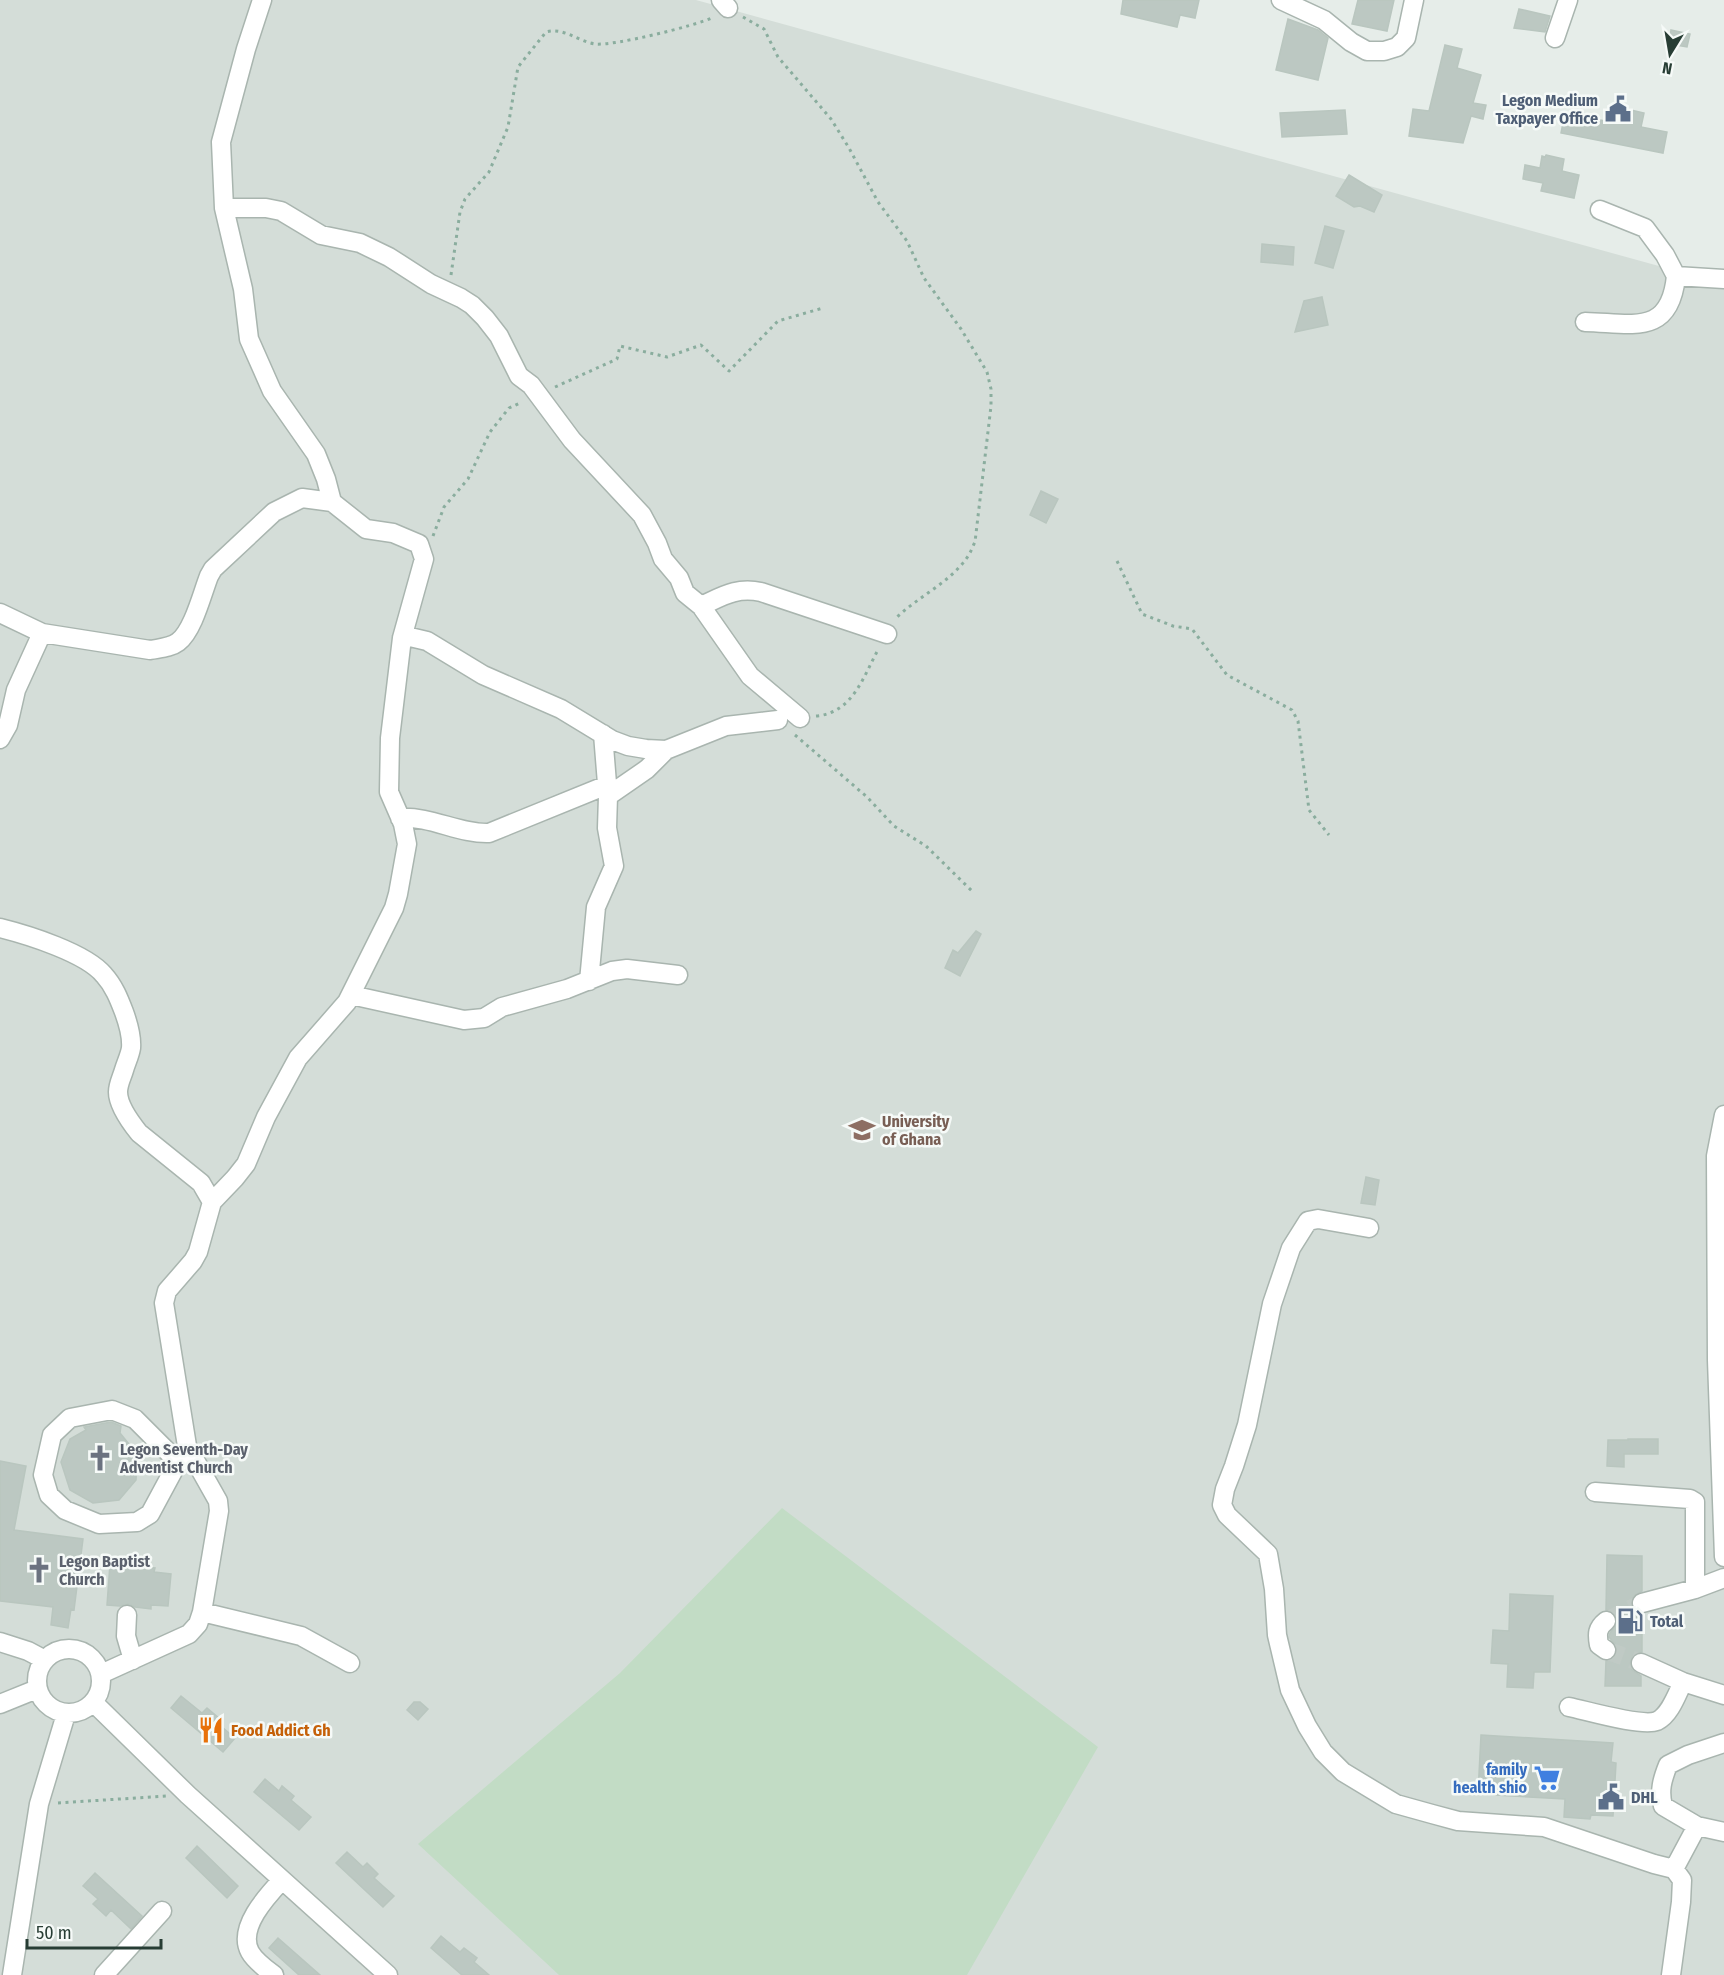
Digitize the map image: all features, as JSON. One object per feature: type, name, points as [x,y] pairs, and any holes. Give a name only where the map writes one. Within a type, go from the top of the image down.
[{"type":"street","points":[[262,0],[220,142],[224,207],[243,289],[249,339],[255,358],[272,391],[316,454],[332,502]]},
{"type":"street","points":[[1281,0],[1324,20],[1351,42],[1367,51],[1384,51],[1397,47],[1406,38],[1414,0]]},
{"type":"street","points":[[1555,38],[1568,0]]},
{"type":"street","points":[[224,207],[266,208],[281,211],[321,236],[360,243],[389,257],[431,284],[472,305],[503,342],[519,376],[531,385],[572,440],[642,515],[663,559],[679,578],[685,593],[700,606],[750,676],[800,718]]},
{"type":"street","points":[[1585,322],[1642,324],[1656,320],[1665,312],[1671,300],[1676,276],[1665,255],[1645,228],[1600,210]]},
{"type":"street","points":[[1676,276],[1724,279]]},
{"type":"street","points":[[0,613],[42,633],[150,650],[167,647],[178,642],[187,632],[213,568],[267,517],[302,498],[332,502],[366,529],[393,533],[418,544],[424,559],[402,638],[396,679],[388,782],[391,800],[400,818],[407,844],[398,894],[377,944],[351,994],[339,1012],[298,1058],[266,1117],[246,1164],[212,1202],[198,1252],[193,1261],[167,1291],[164,1303],[187,1446],[185,1459],[150,1514],[137,1522],[99,1524],[65,1510],[49,1495],[44,1475],[52,1435],[70,1419],[112,1410],[135,1419],[185,1459],[215,1492],[219,1511],[198,1624],[189,1634],[101,1674]]},
{"type":"street","points":[[700,606],[735,590],[761,591],[887,634]]},
{"type":"street","points":[[0,739],[8,725],[16,690],[42,633]]},
{"type":"street","points":[[402,638],[410,637],[427,641],[483,675],[561,709],[628,746],[666,750]]},
{"type":"street","points":[[400,818],[413,818],[489,833],[607,791],[647,769],[666,750],[726,726],[778,720]]},
{"type":"street","points":[[590,981],[596,908],[614,866],[607,828],[603,734]]},
{"type":"street","points":[[0,928],[19,932],[76,956],[94,965],[104,975],[116,992],[128,1021],[131,1036],[131,1049],[119,1085],[118,1098],[139,1133],[201,1183],[212,1202]]},
{"type":"street","points":[[351,994],[464,1020],[473,1020],[483,1018],[508,1005],[560,992],[612,971],[627,969],[678,975]]},
{"type":"street","points":[[1724,1115],[1716,1156],[1717,1360],[1724,1557]]},
{"type":"street","points":[[1369,1228],[1318,1219],[1308,1221],[1291,1248],[1272,1304],[1247,1425],[1225,1489],[1222,1505],[1227,1515],[1268,1554],[1274,1589],[1277,1635],[1288,1680],[1307,1726],[1323,1752],[1343,1772],[1396,1804],[1458,1821],[1544,1827],[1674,1869],[1682,1880],[1671,1975]]},
{"type":"street","points":[[1595,1492],[1690,1499],[1695,1502],[1695,1589]]},
{"type":"street","points":[[1642,1603],[1695,1589],[1724,1578]]},
{"type":"street","points":[[202,1612],[301,1636],[350,1663]]},
{"type":"street","points":[[127,1615],[126,1635],[133,1660]]},
{"type":"street","points":[[1606,1621],[1599,1626],[1597,1635],[1599,1645],[1606,1650]]},
{"type":"street","points":[[0,1642],[45,1660]]},
{"type":"street","points":[[72,1649],[82,1652],[91,1657],[101,1674],[100,1694],[86,1710],[77,1713],[66,1714],[56,1711],[41,1698],[37,1689],[37,1678],[45,1660],[53,1653],[72,1649]]},
{"type":"street","points":[[1641,1663],[1683,1682],[1724,1695]]},
{"type":"street","points":[[1569,1707],[1644,1723],[1659,1720],[1672,1704],[1683,1682]]},
{"type":"street","points":[[0,1704],[37,1689]]},
{"type":"street","points":[[94,1703],[188,1795],[388,1975]]},
{"type":"street","points":[[12,1973],[39,1804],[66,1714]]},
{"type":"street","points":[[1724,1743],[1688,1755],[1668,1765],[1660,1794],[1663,1806],[1697,1826],[1724,1832]]},
{"type":"street","points":[[1674,1869],[1697,1826]]},
{"type":"street","points":[[274,1975],[251,1953],[246,1940],[254,1917],[266,1897],[282,1880]]},
{"type":"street","points":[[104,1975],[162,1911]]},
{"type":"path","points":[[449,292],[460,212],[465,199],[489,172],[508,128],[517,72],[521,61],[546,32],[560,30],[586,41],[607,44],[707,20],[724,4],[764,29],[778,57],[831,119],[878,202],[908,241],[924,278],[961,329],[987,372],[991,389],[975,542],[966,560],[954,572],[903,610],[894,620],[851,698],[839,710],[825,715],[800,718]]},
{"type":"path","points":[[552,388],[617,359],[620,346],[667,357],[701,345],[729,371],[778,321],[823,308]]},
{"type":"path","points":[[432,538],[444,507],[468,480],[490,432],[509,408],[531,398]]},
{"type":"path","points":[[1117,561],[1142,614],[1173,627],[1192,629],[1227,675],[1292,711],[1298,721],[1309,810],[1329,835]]},
{"type":"path","points":[[778,720],[867,797],[894,826],[926,846],[974,892]]},
{"type":"path","points":[[39,1804],[188,1795]]},
{"type":"shaded area","name":"University of Ghana","points":[[0,0],[696,0],[1724,284],[1724,1975],[0,1975]]},
{"type":"green space","points":[[782,1508],[1098,1747],[967,1975],[559,1975],[418,1844],[620,1673]]},
{"type":"building","points":[[1123,0],[1199,0],[1195,18],[1180,15],[1177,27],[1121,14]]},
{"type":"building","points":[[1358,0],[1394,0],[1387,31],[1352,24]]},
{"type":"building","points":[[1519,9],[1550,16],[1545,32],[1514,28]]},
{"type":"building","points":[[1288,19],[1318,30],[1328,38],[1318,80],[1276,70]]},
{"type":"building","points":[[1671,30],[1690,34],[1687,47],[1669,44]]},
{"type":"building","points":[[1445,45],[1462,49],[1457,68],[1481,75],[1473,103],[1486,105],[1483,119],[1471,116],[1463,143],[1409,136],[1413,109],[1429,111]]},
{"type":"building","points":[[1618,107],[1644,113],[1641,127],[1667,132],[1663,153],[1561,133],[1565,113],[1615,123]]},
{"type":"building","points":[[1345,110],[1347,134],[1282,137],[1280,113]]},
{"type":"building","points":[[1542,156],[1564,159],[1562,171],[1579,175],[1574,198],[1541,191],[1543,183],[1523,179],[1525,165],[1540,168]]},
{"type":"building","points":[[1349,175],[1382,195],[1374,212],[1360,206],[1354,207],[1336,196]]},
{"type":"building","points":[[1325,226],[1344,231],[1333,268],[1315,263]]},
{"type":"building","points":[[1262,244],[1294,247],[1293,265],[1261,262]]},
{"type":"building","points":[[1322,297],[1328,325],[1295,332],[1304,301]]},
{"type":"building","points":[[1041,491],[1058,499],[1046,523],[1030,515]]},
{"type":"building","points":[[976,931],[981,934],[960,976],[945,968],[953,950],[958,953]]},
{"type":"building","points":[[1366,1177],[1379,1180],[1375,1205],[1361,1203]]},
{"type":"building","name":"Legon Seventh-Day Adventist Church","points":[[111,1422],[121,1426],[120,1433],[137,1454],[136,1480],[119,1500],[93,1503],[70,1490],[61,1462],[70,1439],[86,1430],[84,1427]]},
{"type":"building","points":[[1658,1439],[1658,1454],[1624,1454],[1624,1467],[1607,1466],[1608,1440]]},
{"type":"building","name":"Legon Baptist Church","points":[[0,1461],[26,1466],[14,1530],[83,1539],[74,1610],[71,1609],[68,1628],[51,1625],[53,1607],[0,1601]]},
{"type":"building","points":[[1607,1555],[1642,1556],[1642,1591],[1631,1601],[1634,1610],[1642,1614],[1642,1652],[1634,1654],[1630,1664],[1632,1670],[1641,1676],[1641,1686],[1605,1686],[1606,1661],[1615,1657],[1617,1650],[1609,1637],[1617,1618],[1614,1613],[1606,1610]]},
{"type":"building","points":[[110,1564],[155,1568],[154,1572],[171,1574],[168,1606],[151,1605],[151,1609],[128,1604],[107,1605]]},
{"type":"building","points":[[1510,1594],[1553,1596],[1550,1672],[1534,1672],[1533,1688],[1507,1687],[1508,1664],[1491,1663],[1493,1630],[1509,1631]]},
{"type":"building","points":[[181,1696],[202,1713],[207,1708],[219,1718],[216,1722],[235,1738],[223,1752],[171,1708]]},
{"type":"building","points":[[414,1702],[420,1702],[428,1709],[418,1720],[407,1710]]},
{"type":"building","name":"family health shio","points":[[1481,1735],[1613,1743],[1611,1762],[1616,1763],[1613,1816],[1591,1815],[1590,1819],[1564,1817],[1565,1799],[1478,1794]]},
{"type":"building","points":[[265,1779],[279,1791],[282,1786],[294,1796],[291,1800],[311,1817],[299,1830],[254,1792]]},
{"type":"building","points":[[197,1846],[238,1886],[227,1898],[186,1858]]},
{"type":"building","points":[[347,1852],[363,1867],[367,1863],[378,1874],[374,1878],[394,1896],[383,1907],[336,1863]]},
{"type":"building","points":[[95,1873],[142,1916],[131,1929],[111,1910],[106,1916],[93,1904],[98,1899],[83,1886]]},
{"type":"building","points":[[441,1936],[460,1952],[464,1948],[477,1958],[474,1962],[489,1975],[462,1975],[431,1948]]},
{"type":"building","points":[[278,1938],[320,1975],[299,1975],[269,1948]]},
{"type":"tunnel","points":[[1606,1621],[1642,1603]]},
{"type":"tunnel","points":[[1606,1650],[1641,1663]]},
{"type":"place","name":"Legon Medium Taxpayer Office","points":[[1618,109]]},
{"type":"place","name":"University of Ghana","points":[[862,1130]]},
{"type":"place","name":"Legon Seventh-Day Adventist Church","points":[[100,1458]]},
{"type":"place","name":"Legon Baptist Church","points":[[39,1570]]},
{"type":"place","name":"Total","points":[[1630,1621]]},
{"type":"place","name":"Food Addict Gh","points":[[211,1730]]},
{"type":"place","name":"family health shio","points":[[1547,1778]]},
{"type":"place","name":"DHL","points":[[1611,1797]]}]
